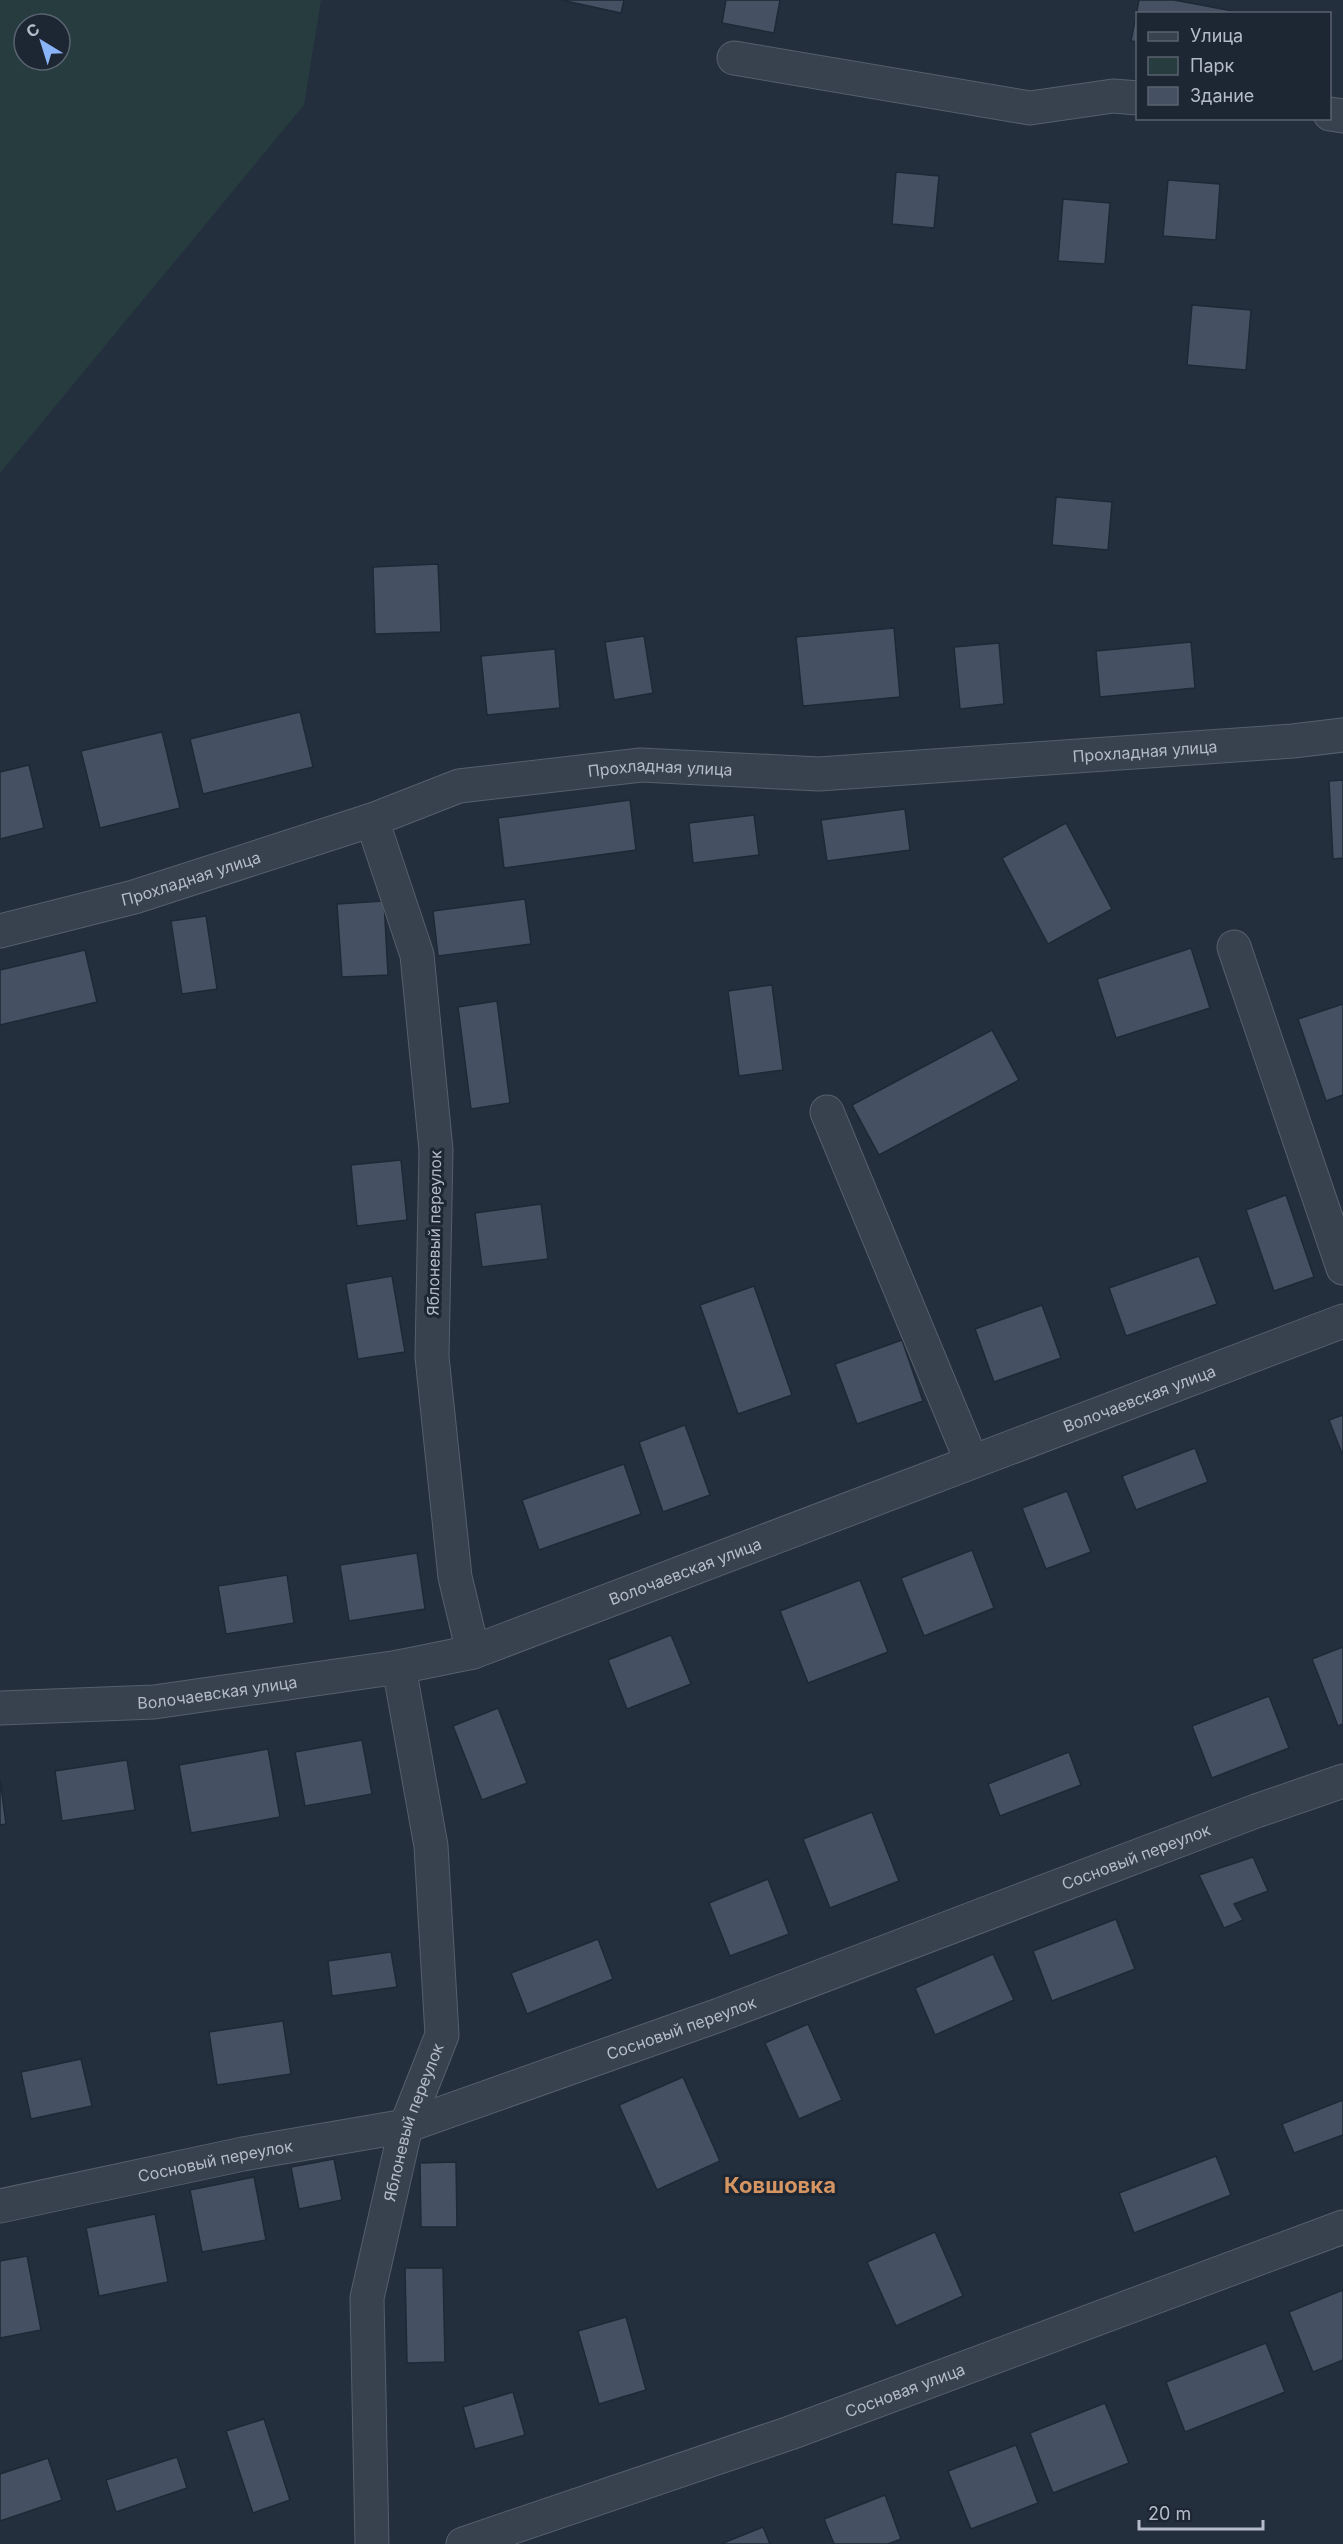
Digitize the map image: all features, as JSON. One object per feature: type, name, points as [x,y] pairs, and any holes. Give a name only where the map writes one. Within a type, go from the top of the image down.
[{"type":"street","points":[[734,58],[1030,108],[1113,96],[1136,98]]},
{"type":"street","name":"Прохладная улица","points":[[0,931],[134,897],[372,820],[459,786],[641,765],[819,774],[1293,741],[1343,735]]},
{"type":"street","name":"Яблоневый переулок","points":[[372,820],[417,955],[436,1150],[432,1356],[455,1577],[473,1652]]},
{"type":"street","points":[[1234,947],[1343,1268]]},
{"type":"street","points":[[827,1112],[971,1460]]},
{"type":"street","name":"Волочаевская улица","points":[[0,1708],[21,1710],[154,1702],[399,1667],[473,1652],[971,1460],[1343,1321]]},
{"type":"street","name":"Яблоневый переулок","points":[[372,2544],[367,2298],[406,2126],[442,2035],[431,1846],[399,1667]]},
{"type":"street","name":"Сосновый переулок","points":[[0,2206],[243,2154],[406,2126],[719,2015],[1245,1815],[1343,1781]]},
{"type":"street","name":"Сосновая улица","points":[[463,2544],[801,2429],[1343,2227]]},
{"type":"green space","points":[[0,0],[321,0],[304,105],[0,473]]},
{"type":"building","points":[[561,0],[624,0],[621,13]]},
{"type":"building","points":[[726,0],[780,0],[774,33],[722,23]]},
{"type":"building","points":[[1139,0],[1174,0],[1233,11],[1233,12],[1137,12]]},
{"type":"building","points":[[1136,15],[1136,42],[1131,41]]},
{"type":"building","points":[[896,172],[939,176],[934,228],[892,224]]},
{"type":"building","points":[[1168,180],[1220,184],[1216,240],[1163,236]]},
{"type":"building","points":[[1063,199],[1110,203],[1105,264],[1058,261]]},
{"type":"building","points":[[1192,305],[1251,310],[1246,370],[1187,365]]},
{"type":"building","points":[[1056,497],[1112,502],[1108,550],[1052,545]]},
{"type":"building","points":[[438,564],[441,632],[375,634],[373,567]]},
{"type":"building","points":[[894,628],[900,697],[803,706],[796,637]]},
{"type":"building","points":[[644,636],[653,693],[614,700],[605,642]]},
{"type":"building","points":[[1191,642],[1195,688],[1100,697],[1096,651]]},
{"type":"building","points":[[999,643],[1004,704],[960,709],[954,647]]},
{"type":"building","points":[[555,649],[560,708],[487,715],[481,656]]},
{"type":"building","points":[[300,712],[313,767],[203,794],[190,739]]},
{"type":"building","points":[[162,732],[180,808],[100,828],[81,751]]},
{"type":"building","points":[[29,765],[44,828],[0,839],[0,772]]},
{"type":"building","points":[[1343,780],[1343,858],[1333,859],[1329,781]]},
{"type":"building","points":[[630,800],[636,850],[504,868],[498,818]]},
{"type":"building","points":[[905,809],[910,850],[827,861],[821,820]]},
{"type":"building","points":[[754,815],[759,855],[693,863],[689,823]]},
{"type":"building","points":[[1066,823],[1112,909],[1048,944],[1002,858]]},
{"type":"building","points":[[525,899],[531,944],[438,956],[433,911]]},
{"type":"building","points":[[384,901],[388,975],[342,977],[337,904]]},
{"type":"building","points":[[206,916],[217,989],[182,994],[171,921]]},
{"type":"building","points":[[1191,948],[1210,1008],[1116,1038],[1097,979]]},
{"type":"building","points":[[85,950],[97,1002],[0,1025],[0,970]]},
{"type":"building","points":[[772,985],[783,1070],[739,1076],[728,991]]},
{"type":"building","points":[[497,1001],[510,1103],[471,1109],[458,1007]]},
{"type":"building","points":[[1343,1004],[1343,1095],[1326,1101],[1298,1019]]},
{"type":"building","points":[[992,1030],[1019,1080],[879,1155],[852,1105]]},
{"type":"building","points":[[401,1160],[407,1220],[357,1226],[351,1165]]},
{"type":"building","points":[[1286,1195],[1314,1277],[1274,1291],[1246,1210]]},
{"type":"building","points":[[541,1204],[548,1259],[482,1267],[475,1213]]},
{"type":"building","points":[[1199,1256],[1217,1304],[1126,1336],[1109,1288]]},
{"type":"building","points":[[392,1276],[405,1352],[358,1359],[346,1284]]},
{"type":"building","points":[[754,1286],[792,1395],[738,1414],[700,1305]]},
{"type":"building","points":[[1042,1305],[1061,1358],[994,1382],[975,1329]]},
{"type":"building","points":[[902,1340],[923,1401],[857,1424],[835,1364]]},
{"type":"building","points":[[1343,1415],[1343,1456],[1329,1420]]},
{"type":"building","points":[[685,1425],[710,1495],[663,1512],[639,1442]]},
{"type":"building","points":[[1195,1448],[1208,1482],[1136,1510],[1122,1476]]},
{"type":"building","points":[[624,1464],[641,1514],[539,1550],[522,1500]]},
{"type":"building","points":[[1067,1491],[1091,1552],[1046,1569],[1022,1508]]},
{"type":"building","points":[[972,1550],[994,1608],[924,1636],[901,1578]]},
{"type":"building","points":[[417,1553],[425,1609],[349,1621],[340,1565]]},
{"type":"building","points":[[287,1575],[294,1623],[226,1634],[218,1586]]},
{"type":"building","points":[[860,1580],[888,1652],[808,1683],[780,1611]]},
{"type":"building","points":[[671,1635],[691,1684],[627,1709],[608,1660]]},
{"type":"building","points":[[1343,1647],[1343,1724],[1338,1726],[1312,1659]]},
{"type":"building","points":[[1269,1696],[1289,1748],[1212,1778],[1192,1726]]},
{"type":"building","points":[[498,1708],[527,1783],[482,1800],[453,1726]]},
{"type":"building","points":[[362,1740],[372,1794],[305,1806],[295,1752]]},
{"type":"building","points":[[268,1749],[280,1817],[191,1833],[179,1765]]},
{"type":"building","points":[[1069,1752],[1081,1785],[1000,1816],[988,1784]]},
{"type":"building","points":[[127,1760],[135,1810],[62,1821],[55,1771]]},
{"type":"building","points":[[0,1779],[6,1824],[0,1825]]},
{"type":"building","points":[[872,1812],[899,1881],[830,1908],[803,1839]]},
{"type":"building","points":[[1253,1857],[1268,1891],[1234,1904],[1243,1920],[1224,1928],[1199,1875]]},
{"type":"building","points":[[768,1879],[789,1934],[730,1956],[709,1903]]},
{"type":"building","points":[[1116,1919],[1135,1969],[1052,2001],[1033,1951]]},
{"type":"building","points":[[598,1939],[613,1979],[527,2014],[511,1973]]},
{"type":"building","points":[[391,1952],[397,1987],[332,1996],[328,1961]]},
{"type":"building","points":[[993,1954],[1014,2000],[935,2035],[915,1988]]},
{"type":"building","points":[[283,2021],[291,2074],[217,2085],[209,2032]]},
{"type":"building","points":[[808,2024],[842,2100],[799,2119],[765,2043]]},
{"type":"building","points":[[81,2059],[92,2106],[31,2119],[21,2072]]},
{"type":"building","points":[[683,2077],[720,2161],[657,2190],[619,2105]]},
{"type":"building","points":[[1343,2100],[1343,2135],[1294,2153],[1282,2124]]},
{"type":"building","points":[[1216,2156],[1231,2195],[1134,2233],[1119,2193]]},
{"type":"building","points":[[334,2159],[342,2200],[299,2209],[291,2167]]},
{"type":"building","points":[[456,2162],[457,2227],[421,2227],[420,2163]]},
{"type":"building","points":[[254,2177],[266,2240],[202,2252],[190,2190]]},
{"type":"building","points":[[155,2214],[168,2282],[99,2296],[86,2228]]},
{"type":"building","points":[[935,2232],[963,2296],[896,2326],[867,2262]]},
{"type":"building","points":[[27,2256],[41,2330],[0,2338],[0,2261]]},
{"type":"building","points":[[405,2268],[443,2268],[445,2362],[407,2363]]},
{"type":"building","points":[[1343,2290],[1343,2360],[1313,2372],[1289,2312]]},
{"type":"building","points":[[626,2317],[646,2390],[599,2404],[578,2331]]},
{"type":"building","points":[[1266,2343],[1285,2392],[1185,2432],[1166,2382]]},
{"type":"building","points":[[513,2392],[525,2435],[475,2449],[463,2407]]},
{"type":"building","points":[[1105,2403],[1129,2463],[1053,2493],[1030,2433]]},
{"type":"building","points":[[264,2419],[290,2500],[253,2513],[226,2431]]},
{"type":"building","points":[[1016,2445],[1038,2503],[971,2529],[948,2471]]},
{"type":"building","points":[[177,2457],[187,2488],[116,2512],[106,2480]]},
{"type":"building","points":[[48,2458],[62,2500],[0,2521],[0,2474]]},
{"type":"building","points":[[885,2495],[901,2539],[888,2544],[834,2544],[824,2519]]},
{"type":"building","points":[[763,2527],[770,2544],[721,2544]]},
{"type":"district","name":"Ковшовка","points":[[780,2185]]}]
